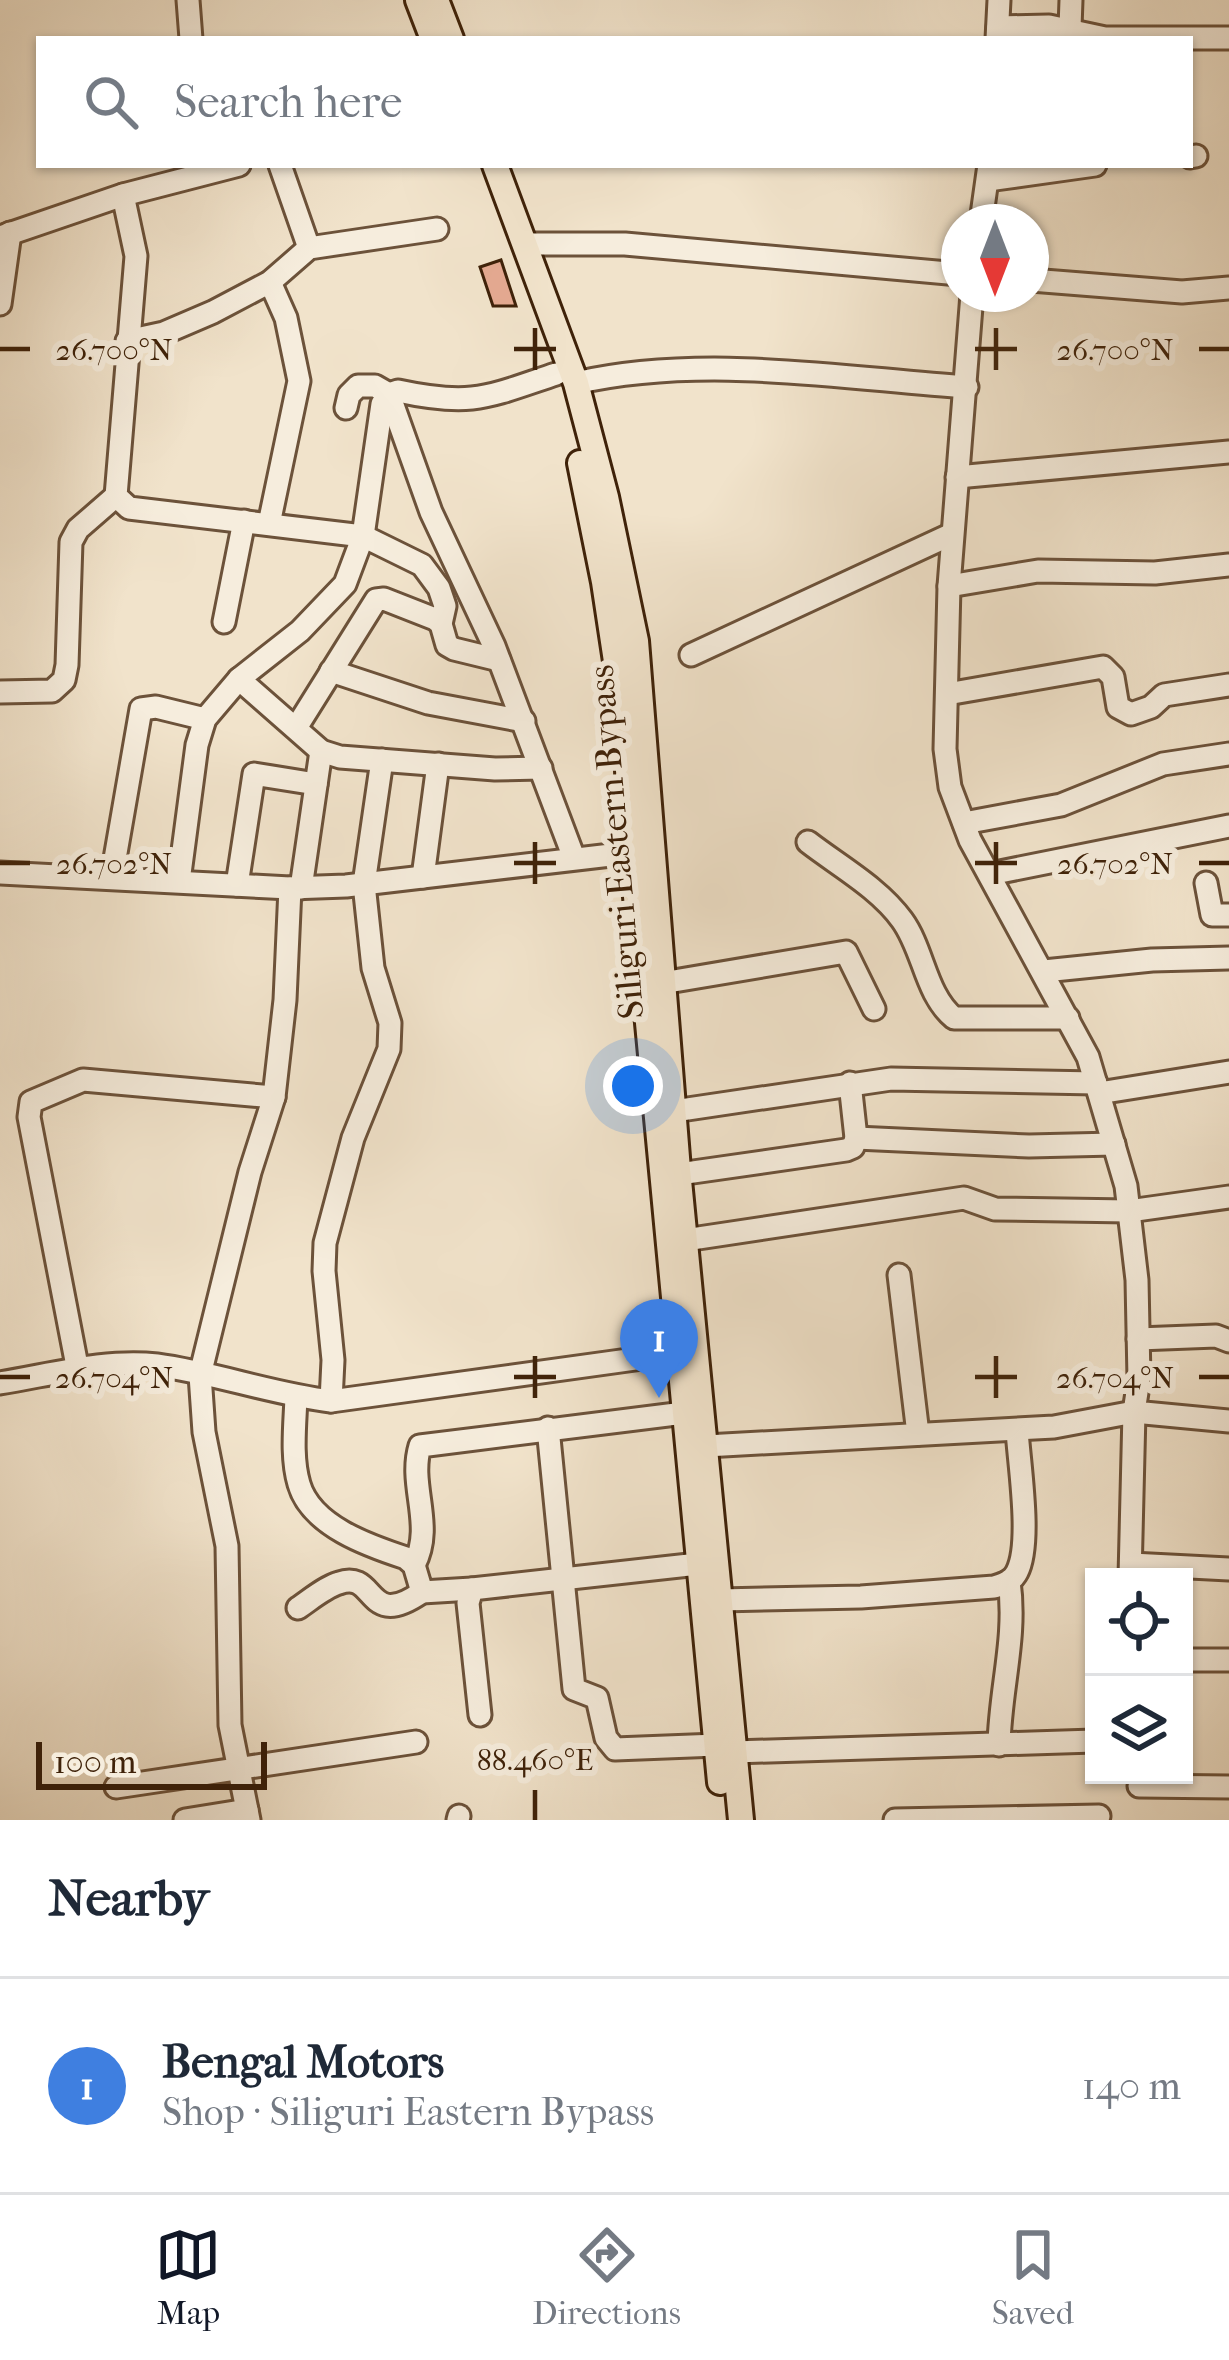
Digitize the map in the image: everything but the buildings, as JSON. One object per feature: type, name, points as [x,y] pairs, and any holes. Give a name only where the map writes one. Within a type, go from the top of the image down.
[{"type":"main road","points":[[418,0],[432,36]]},
{"type":"main road","points":[[436,0],[450,36]]},
{"type":"main road","name":"Siliguri Eastern Bypass","points":[[479,168],[566,378]]},
{"type":"main road","name":"Siliguri Eastern Bypass","points":[[497,168],[606,496],[634,723],[696,1446],[720,1600],[724,1820]]},
{"type":"main road","name":"Siliguri Eastern Bypass","points":[[643,852],[662,983],[685,1240],[684,1412],[696,1446],[698,1564],[741,1820]]},
{"type":"street","points":[[188,0],[191,36]]},
{"type":"street","points":[[999,0],[998,33],[1070,28],[1099,36]]},
{"type":"street","points":[[1070,28],[1071,0]]},
{"type":"street","points":[[1193,38],[1229,38]]},
{"type":"street","points":[[0,304],[5,235],[123,194],[225,168]]},
{"type":"street","points":[[269,524],[299,380],[286,318],[280,168]]},
{"type":"street","points":[[985,204],[989,173],[1055,168]]},
{"type":"street","points":[[0,692],[52,691],[64,680],[71,542],[78,529],[116,496],[136,256],[123,194]]},
{"type":"street","points":[[128,341],[181,326],[287,267],[437,229]]},
{"type":"street","points":[[524,244],[625,244],[941,272]]},
{"type":"street","points":[[1049,281],[1182,292],[1229,288]]},
{"type":"street","points":[[971,312],[949,586],[948,768],[964,823],[1088,1057],[1114,1144],[1129,1211],[1138,1339],[1131,1568]]},
{"type":"street","points":[[179,881],[197,745],[205,719],[239,679],[330,603],[357,559],[382,404],[389,394],[398,391],[457,401],[566,378],[659,370],[727,370],[967,387]]},
{"type":"street","points":[[346,408],[358,386],[375,386],[389,394],[431,512],[500,660],[574,858]]},
{"type":"street","points":[[957,477],[1229,452]]},
{"type":"street","points":[[116,496],[129,508],[363,536],[422,565],[440,588],[446,606],[441,624],[447,645],[500,660]]},
{"type":"street","points":[[224,622],[244,521]]},
{"type":"street","points":[[691,655],[952,534]]},
{"type":"street","points":[[949,586],[1038,572],[1155,573],[1229,565]]},
{"type":"street","points":[[296,728],[376,600],[384,598],[441,624]]},
{"type":"street","points":[[947,694],[1103,667],[1112,677],[1118,707],[1131,714],[1151,707],[1164,695],[1229,685]]},
{"type":"street","points":[[331,670],[428,704],[524,722]]},
{"type":"street","points":[[239,679],[321,751],[382,760],[541,768]]},
{"type":"street","points":[[112,876],[141,709],[156,706],[205,719]]},
{"type":"street","points":[[185,1820],[248,1815],[230,1725],[227,1546],[204,1432],[200,1375],[250,1172],[274,1097],[296,888],[321,751]]},
{"type":"street","points":[[964,823],[1061,805],[1163,764],[1229,754]]},
{"type":"street","points":[[331,1401],[325,1243],[353,1138],[385,1063],[390,1036],[373,968],[364,884],[382,760]]},
{"type":"street","points":[[423,877],[438,764]]},
{"type":"street","points":[[237,885],[254,774],[316,784]]},
{"type":"street","points":[[990,874],[1229,826]]},
{"type":"street","points":[[808,842],[901,919],[921,953],[942,1009],[954,1018],[1068,1018]]},
{"type":"street","points":[[0,873],[296,888],[643,852]]},
{"type":"street","points":[[1207,883],[1212,915],[1229,915]]},
{"type":"street","points":[[662,983],[846,952],[874,1010]]},
{"type":"street","points":[[1044,971],[1229,958]]},
{"type":"street","points":[[674,1111],[891,1078],[1097,1088],[1229,1072]]},
{"type":"street","points":[[78,1371],[29,1117],[31,1102],[83,1080],[274,1097]]},
{"type":"street","points":[[679,1174],[853,1147],[850,1083]]},
{"type":"street","points":[[856,1138],[1029,1146],[1114,1144]]},
{"type":"street","points":[[685,1240],[964,1198],[995,1209],[1129,1211],[1229,1197]]},
{"type":"street","points":[[898,1275],[919,1434]]},
{"type":"street","points":[[1138,1339],[1216,1336],[1229,1341]]},
{"type":"street","points":[[244,1386],[331,1401],[687,1352]]},
{"type":"street","points":[[0,1383],[156,1365],[290,1396]]},
{"type":"street","points":[[290,1396],[299,1487],[312,1508],[330,1524],[414,1565]]},
{"type":"street","points":[[422,1592],[414,1565],[424,1540],[417,1461],[420,1446],[684,1412]]},
{"type":"street","points":[[696,1446],[1017,1430],[1134,1412],[1229,1421]]},
{"type":"street","points":[[548,1429],[572,1684],[597,1698],[610,1747],[1085,1741]]},
{"type":"street","points":[[720,1600],[861,1597],[994,1587],[1010,1581],[1018,1570],[1022,1545],[1017,1430]]},
{"type":"street","points":[[298,1607],[339,1582],[360,1585],[393,1608],[422,1592],[698,1564]]},
{"type":"street","points":[[1193,1570],[1229,1569]]},
{"type":"street","points":[[1000,1745],[1002,1688],[1015,1617],[1010,1581]]},
{"type":"street","points":[[472,1589],[468,1604],[480,1715]]},
{"type":"street","points":[[1193,1660],[1229,1660]]},
{"type":"street","points":[[116,1787],[416,1742]]},
{"type":"street","points":[[1139,1786],[1229,1787]]},
{"type":"street","points":[[895,1820],[1099,1816]]},
{"type":"place","name":"Bengal Motors","points":[[659,1398]]}]
